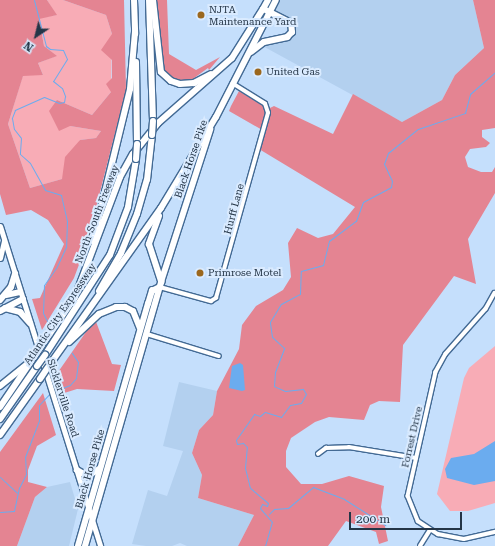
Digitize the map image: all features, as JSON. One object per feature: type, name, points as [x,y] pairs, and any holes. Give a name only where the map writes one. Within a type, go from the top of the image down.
[{"type":"highway","name":"Atlantic City Expressway","points":[[0,419],[37,366],[110,255],[128,207],[137,144],[134,0]]},
{"type":"highway","name":"Atlantic City Expressway","points":[[73,331],[114,266],[131,232],[146,184],[153,121],[149,0]]},
{"type":"highway","points":[[153,0],[159,65],[166,77],[180,84],[194,84],[225,66]]},
{"type":"highway","points":[[267,0],[275,2]]},
{"type":"highway","name":"Black Horse Pike","points":[[216,116],[248,54],[266,11],[267,0]]},
{"type":"highway","name":"Black Horse Pike","points":[[266,11],[275,2]]},
{"type":"highway","points":[[248,54],[264,42],[287,38],[292,32],[291,23],[266,11]]},
{"type":"highway","name":"North-South Freeway","points":[[0,407],[75,297],[120,177],[133,154],[158,123],[225,66],[266,11]]},
{"type":"highway","points":[[88,264],[130,89],[135,32]]},
{"type":"highway","points":[[0,435],[73,331],[110,282],[174,187],[216,116]]},
{"type":"highway","points":[[161,285],[149,244],[150,234],[174,187]]},
{"type":"highway","points":[[2,298],[11,287],[15,274]]},
{"type":"highway","points":[[2,298],[20,292]]},
{"type":"highway","points":[[3,310],[23,299]]},
{"type":"highway","points":[[48,367],[82,328],[99,314],[111,308],[120,306],[133,311],[140,328]]},
{"type":"highway","points":[[3,310],[20,312],[30,323]]},
{"type":"highway","points":[[0,386],[34,357]]},
{"type":"main road","name":"Black Horse Pike","points":[[85,546],[93,524],[126,405],[195,172],[216,116]]},
{"type":"main road","name":"Sicklerville Road","points":[[0,226],[89,506],[100,546]]},
{"type":"main road","points":[[0,258],[4,240]]},
{"type":"main road","name":"Black Horse Pike","points":[[78,546],[140,328],[152,291],[161,285]]},
{"type":"main road","points":[[135,348],[142,351]]},
{"type":"main road","points":[[119,403],[126,405]]},
{"type":"main road","points":[[77,470],[88,476],[96,473],[101,467]]},
{"type":"street","name":"Hurff Lane","points":[[161,285],[211,301],[216,298],[268,113],[265,104],[233,84]]},
{"type":"street","name":"Forrest Drive","points":[[495,293],[486,309],[446,354],[439,366],[416,458],[409,501],[418,521],[430,530],[444,536],[464,539],[495,532]]},
{"type":"street","points":[[147,334],[219,356]]},
{"type":"street","points":[[318,454],[326,448],[349,447],[416,458]]},
{"type":"street","points":[[420,546],[430,530]]},
{"type":"shaded area","points":[[0,0],[47,0],[57,15],[39,19],[44,46],[57,56],[38,63],[43,75],[23,76],[8,124],[30,188],[62,179],[65,157],[80,140],[96,138],[101,131],[70,126],[59,131],[49,111],[57,100],[92,115],[111,92],[106,84],[112,78],[112,60],[101,50],[112,34],[106,15],[63,0],[124,0],[126,90],[87,243],[74,278],[42,330],[32,299],[40,298],[64,244],[48,220],[31,210],[6,215],[0,194]]},
{"type":"shaded area","points":[[47,0],[63,0],[106,15],[112,34],[111,92],[92,115],[57,100],[70,126],[101,131],[96,138],[80,140],[62,179],[30,188],[8,124],[23,75],[43,75],[38,63],[56,56],[44,46],[39,18],[56,15]]},
{"type":"shaded area","points":[[157,0],[167,0],[169,54],[196,70],[220,57],[209,70],[208,68],[190,81],[172,79],[162,67],[159,68]]},
{"type":"shaded area","points":[[276,0],[473,0],[484,48],[455,75],[442,100],[402,122],[259,44],[289,36],[291,23],[269,12]]},
{"type":"shaded area","points":[[473,0],[495,0],[495,128],[482,130],[482,137],[490,143],[486,147],[470,149],[465,157],[468,167],[481,172],[492,172],[495,167],[495,193],[468,239],[476,284],[454,276],[403,345],[400,402],[379,401],[370,405],[364,420],[329,417],[315,422],[291,438],[286,451],[286,467],[301,484],[322,484],[349,476],[384,486],[381,507],[388,541],[379,544],[376,532],[346,521],[328,546],[238,546],[254,515],[198,498],[202,475],[192,453],[199,430],[213,415],[217,391],[239,349],[242,325],[256,306],[283,290],[291,277],[288,243],[297,228],[318,238],[333,234],[355,207],[259,149],[264,131],[229,111],[231,106],[239,91],[268,109],[274,106],[333,134],[353,94],[402,122],[442,100],[455,75],[484,48]]},
{"type":"shaded area","points":[[95,319],[112,364],[121,365],[114,391],[77,389],[61,394],[56,375]]},
{"type":"shaded area","points":[[495,346],[495,503],[468,511],[450,511],[437,494],[464,378],[469,368]]},
{"type":"shaded area","points":[[179,382],[217,391],[213,415],[199,430],[192,453],[202,475],[198,498],[254,515],[238,546],[187,546],[180,543],[172,546],[146,546],[132,544],[148,490],[167,496],[183,451],[163,446]]},
{"type":"shaded area","points":[[43,393],[56,435],[37,446],[28,470],[28,482],[47,487],[35,497],[17,546],[0,546],[0,452]]},
{"type":"shaded area","points":[[70,482],[78,509],[69,546],[17,546],[35,497],[47,487]]},
{"type":"water","points":[[240,363],[243,365],[245,390],[242,391],[229,388],[232,366]]},
{"type":"water","points":[[495,441],[495,481],[474,485],[447,478],[445,469],[451,458],[474,454]]},
{"type":"waterway","points":[[34,0],[46,46],[50,49],[63,50],[67,59],[53,81],[62,88],[65,96],[64,102],[59,103],[44,97],[15,110],[12,118],[14,129],[21,138],[20,154],[30,163],[45,190],[61,195],[67,221],[66,247],[56,268],[44,285],[43,313],[47,321]]},
{"type":"waterway","points":[[265,546],[272,522],[260,508],[262,504],[267,506],[268,503],[250,488],[245,468],[247,447],[243,443],[237,444],[236,440],[254,414],[260,416],[265,412],[281,417],[290,405],[301,403],[306,394],[303,389],[285,391],[274,386],[275,372],[284,348],[272,337],[270,322],[281,304],[300,294],[301,271],[323,265],[329,241],[356,221],[363,202],[391,187],[392,181],[384,164],[388,153],[418,129],[465,113],[470,94],[495,72]]},
{"type":"waterway","points":[[55,391],[70,385],[76,378],[78,362],[72,353]]},
{"type":"waterway","points":[[0,512],[14,511],[19,488],[26,474],[25,457],[39,420],[39,405],[50,393]]},
{"type":"waterway","points":[[0,477],[17,493]]},
{"type":"waterway","points":[[269,514],[274,509],[288,508],[313,487],[344,499],[385,525]]},
{"type":"place","name":"NJTA Maintenance Yard","points":[[201,15]]},
{"type":"place","name":"United Gas","points":[[258,72]]},
{"type":"place","name":"Primrose Motel","points":[[200,273]]}]
